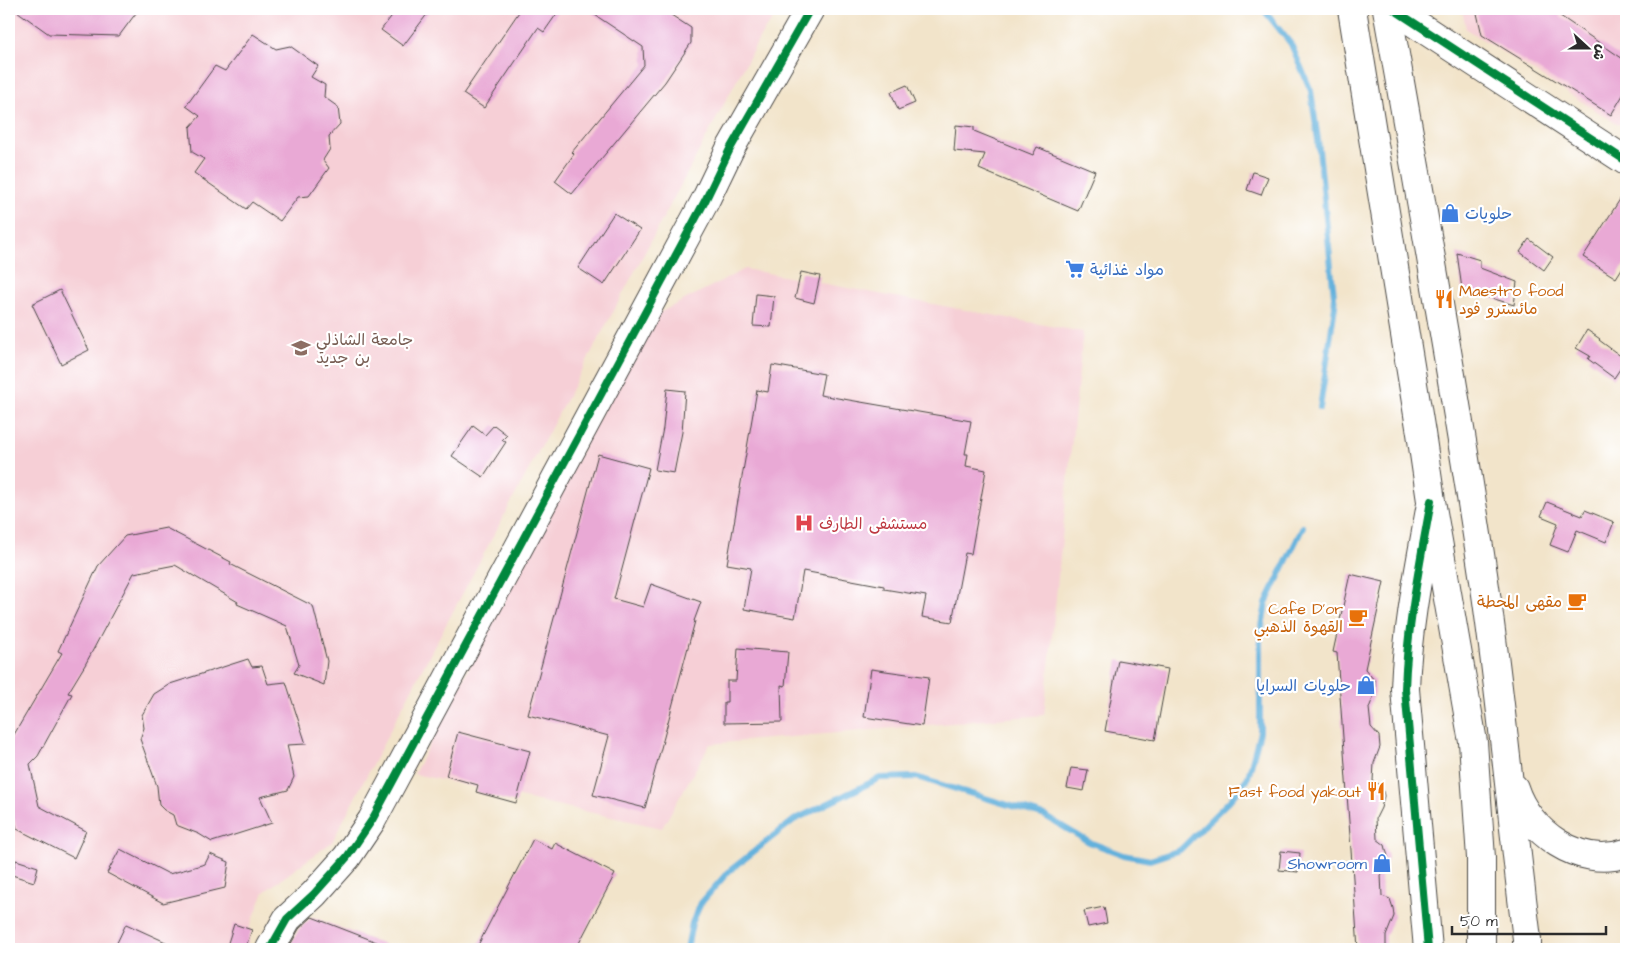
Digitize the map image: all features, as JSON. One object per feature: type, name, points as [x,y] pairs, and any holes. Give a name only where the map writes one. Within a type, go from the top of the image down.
[{"type":"main road","points":[[270,949],[287,919],[314,894],[347,857],[372,820],[701,210],[730,149],[810,9]]},
{"type":"main road","points":[[1352,9],[1431,501],[1473,742],[1481,858],[1481,949]]},
{"type":"main road","points":[[1387,9],[1441,316],[1485,586],[1514,790],[1528,817],[1546,835],[1563,847],[1599,857],[1626,853]]},
{"type":"main road","points":[[1393,9],[1624,154]]},
{"type":"main road","points":[[1428,949],[1405,689],[1406,654],[1431,501]]},
{"type":"main road","points":[[1503,723],[1527,949]]},
{"type":"shaded area","name":"جامعة الشاذلي بن جديد","points":[[9,9],[780,9],[761,35],[427,660],[332,842],[264,892],[241,949],[9,949]]},
{"type":"shaded area","points":[[1462,9],[1626,9],[1626,113],[1619,125],[1466,29]]},
{"type":"shaded area","name":"مستشفى الطارف","points":[[745,269],[1083,332],[1044,715],[710,744],[662,828],[414,774],[651,317]]},
{"type":"building","points":[[14,9],[139,9],[119,36],[49,34]]},
{"type":"building","points":[[397,9],[431,9],[403,46],[381,30]]},
{"type":"building","points":[[521,9],[560,9],[544,32],[538,28],[484,108],[463,94]]},
{"type":"building","points":[[586,9],[662,9],[691,28],[691,43],[665,82],[572,194],[555,181],[574,154],[572,152],[644,65],[643,47]]},
{"type":"building","points":[[1476,9],[1550,9],[1626,61],[1626,90],[1611,115],[1482,35]]},
{"type":"building","points":[[253,34],[276,49],[290,46],[318,66],[311,77],[325,85],[324,97],[338,107],[340,124],[329,136],[330,149],[323,160],[329,168],[309,196],[298,197],[280,221],[252,202],[246,209],[194,173],[204,159],[192,152],[190,127],[200,116],[186,106],[215,66],[225,71]]},
{"type":"building","points":[[907,85],[915,103],[898,110],[891,92]]},
{"type":"building","points":[[956,125],[974,127],[974,131],[1033,155],[1037,147],[1095,171],[1078,211],[979,169],[985,154],[954,151]]},
{"type":"building","points":[[1253,172],[1268,177],[1261,195],[1247,190]]},
{"type":"building","points":[[1626,190],[1626,262],[1616,278],[1583,257]]},
{"type":"building","points":[[614,213],[640,230],[604,285],[578,268]]},
{"type":"building","points":[[1529,239],[1553,257],[1544,270],[1520,252]]},
{"type":"building","points":[[1457,253],[1480,260],[1480,268],[1517,282],[1514,305],[1462,289]]},
{"type":"building","points":[[801,272],[820,276],[814,303],[795,298]]},
{"type":"building","points":[[60,290],[89,350],[61,364],[32,304]]},
{"type":"building","points":[[756,294],[774,296],[771,327],[753,326]]},
{"type":"building","points":[[1587,330],[1626,360],[1614,378],[1588,359],[1590,356],[1576,348]]},
{"type":"building","points":[[772,365],[824,374],[820,395],[971,421],[965,454],[968,454],[966,466],[986,470],[971,554],[965,553],[952,622],[922,617],[926,596],[884,589],[884,586],[803,571],[795,618],[744,609],[751,568],[727,564],[757,390],[768,392]]},
{"type":"building","points":[[667,389],[685,391],[682,432],[674,473],[655,470],[663,428]]},
{"type":"building","points":[[494,425],[507,435],[502,440],[506,442],[483,477],[452,456],[473,426],[485,435]]},
{"type":"building","points":[[598,454],[649,468],[614,599],[643,607],[651,584],[701,602],[694,621],[645,808],[593,795],[609,736],[528,715]]},
{"type":"building","points":[[1547,502],[1582,516],[1585,510],[1614,522],[1606,542],[1577,530],[1568,552],[1550,545],[1558,523],[1541,516]]},
{"type":"building","points":[[166,528],[231,562],[230,564],[313,606],[327,661],[324,685],[294,673],[299,665],[287,626],[237,604],[238,602],[175,565],[134,573],[68,693],[72,694],[38,756],[30,764],[39,806],[86,831],[74,858],[17,829],[9,801],[9,743],[62,653],[58,651],[98,566],[125,536]]},
{"type":"building","points":[[1350,574],[1384,582],[1365,669],[1375,681],[1375,693],[1369,708],[1371,727],[1379,736],[1380,747],[1374,763],[1373,781],[1382,786],[1384,796],[1376,818],[1377,839],[1385,845],[1388,857],[1381,875],[1382,896],[1390,899],[1394,916],[1386,936],[1386,949],[1358,949],[1337,653],[1333,652]]},
{"type":"building","points":[[738,648],[788,652],[785,686],[781,685],[782,722],[724,723],[727,681],[736,681]]},
{"type":"building","points":[[248,659],[252,667],[262,666],[268,684],[286,682],[306,744],[287,745],[294,777],[288,790],[260,797],[272,823],[212,842],[199,834],[176,825],[173,815],[159,805],[157,786],[140,739],[144,728],[142,715],[154,694],[170,684]]},
{"type":"building","points":[[1118,660],[1168,669],[1155,740],[1105,731]]},
{"type":"building","points":[[871,669],[929,677],[922,726],[864,717]]},
{"type":"building","points":[[458,732],[530,751],[516,803],[476,792],[478,785],[446,776]]},
{"type":"building","points":[[1071,768],[1088,770],[1084,791],[1067,788]]},
{"type":"building","points":[[533,839],[552,849],[555,843],[615,874],[576,949],[476,949]]},
{"type":"building","points":[[120,849],[169,874],[205,864],[210,854],[229,862],[225,888],[163,903],[107,873]]},
{"type":"building","points":[[1281,851],[1300,853],[1298,872],[1279,870]]},
{"type":"building","points":[[16,860],[38,867],[34,882],[12,875]]},
{"type":"building","points":[[1104,907],[1107,923],[1088,927],[1084,911]]},
{"type":"building","points":[[312,917],[392,949],[288,949],[299,929]]},
{"type":"building","points":[[126,924],[181,949],[114,949]]},
{"type":"building","points":[[234,924],[252,930],[245,949],[226,949]]},
{"type":"waterway","points":[[1263,9],[1291,44],[1311,91],[1318,140],[1335,306],[1320,408]]},
{"type":"waterway","points":[[687,949],[692,923],[701,903],[728,872],[794,820],[880,778],[916,777],[1045,816],[1089,842],[1124,855],[1150,860],[1180,850],[1231,799],[1248,777],[1260,732],[1260,638],[1266,603],[1303,527]]},
{"type":"cycle path","points":[[270,949],[287,919],[314,894],[347,857],[372,820],[705,201],[730,149],[810,9]]},
{"type":"cycle path","points":[[1393,9],[1626,161]]},
{"type":"cycle path","points":[[1428,949],[1405,689],[1411,618],[1431,501]]},
{"type":"place","name":"حلويات","points":[[1450,213]]},
{"type":"place","name":"مواد غذائية","points":[[1075,269]]},
{"type":"place","name":"Maestro food مائسترو فود","points":[[1444,299]]},
{"type":"place","name":"جامعة الشاذلي بن جديد","points":[[301,348]]},
{"type":"place","name":"مستشفى الطارف","points":[[804,523]]},
{"type":"place","name":"مقهى المحطة","points":[[1577,601]]},
{"type":"place","name":"Cafe D'or القهوة الذهبي","points":[[1358,617]]},
{"type":"place","name":"حلويات السرايا","points":[[1366,685]]},
{"type":"place","name":"Fast food yakout","points":[[1376,791]]},
{"type":"place","name":"Showroom","points":[[1382,863]]}]
